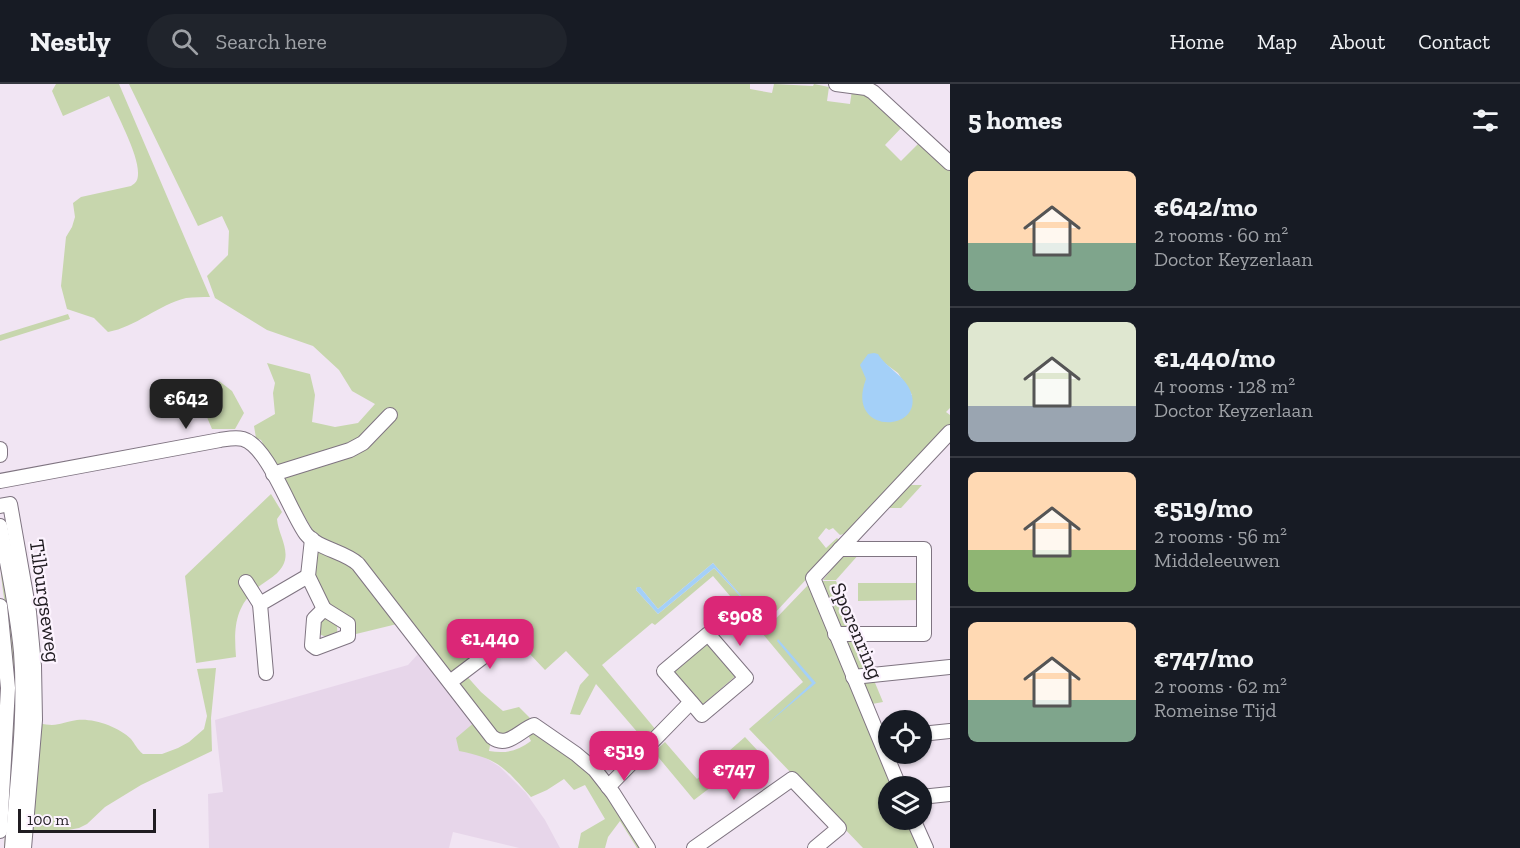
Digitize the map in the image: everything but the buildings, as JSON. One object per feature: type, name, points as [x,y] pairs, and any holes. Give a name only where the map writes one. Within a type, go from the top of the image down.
[{"type":"street","points":[[836,84],[866,88],[873,92],[950,163]]},
{"type":"street","points":[[273,474],[350,450],[363,443],[390,415]]},
{"type":"street","name":"Sporenring","points":[[878,728],[834,634],[813,578],[950,432]]},
{"type":"street","points":[[0,481],[234,438],[244,439],[255,445],[307,534],[358,564],[497,741],[505,741],[534,725],[595,770],[648,848]]},
{"type":"street","name":"Tilburgseweg","points":[[5,505],[29,612],[34,666],[34,727],[24,848]]},
{"type":"street","name":"Tilburgseweg","points":[[0,526],[14,604],[21,664],[21,720],[12,848]]},
{"type":"street","points":[[312,539],[308,576],[324,609]]},
{"type":"street","points":[[834,634],[924,633],[924,549],[840,549]]},
{"type":"street","points":[[260,604],[308,576]]},
{"type":"street","points":[[246,582],[260,604],[266,673]]},
{"type":"street","points":[[0,606],[8,714],[0,831]]},
{"type":"street","points":[[708,634],[746,678],[702,715],[691,702],[664,671],[708,634]]},
{"type":"street","points":[[450,682],[512,635]]},
{"type":"street","points":[[853,676],[950,667]]},
{"type":"street","points":[[608,787],[691,702]]},
{"type":"street","points":[[932,733],[950,731]]},
{"type":"street","points":[[694,848],[792,779],[839,828],[815,848]]},
{"type":"street","points":[[932,796],[950,794]]},
{"type":"street","points":[[918,830],[926,848]]},
{"type":"shaded area","points":[[418,646],[491,740],[486,758],[500,767],[526,793],[545,820],[560,848],[519,848],[453,832],[449,848],[209,848],[208,794],[223,792],[215,720],[408,665],[418,654]]},
{"type":"green space","points":[[56,84],[119,84],[210,297],[186,298],[176,301],[128,326],[108,332],[94,318],[67,309],[61,286],[66,237],[75,217],[73,203],[81,197],[131,186],[138,178],[138,174],[135,156],[109,96],[63,116],[52,91]]},
{"type":"green space","points":[[129,84],[750,84],[750,89],[772,93],[774,84],[813,86],[814,84],[829,87],[827,101],[850,104],[852,90],[865,92],[904,125],[885,145],[901,161],[921,141],[950,168],[950,408],[946,412],[950,415],[950,426],[850,532],[840,535],[833,528],[829,530],[826,528],[818,538],[826,548],[837,538],[841,542],[759,630],[713,576],[655,625],[652,623],[602,665],[656,730],[645,741],[596,684],[580,715],[570,714],[580,685],[589,675],[566,651],[545,670],[510,633],[452,676],[361,557],[317,536],[261,440],[256,438],[254,426],[275,414],[273,393],[275,383],[267,363],[310,374],[315,395],[312,422],[335,427],[358,423],[375,404],[352,391],[339,370],[313,346],[267,330],[215,298],[207,276],[228,255],[229,231],[222,216],[198,226]],"holes":[[[883,362],[898,373],[912,395],[866,379]],[[713,563],[755,612],[714,568],[658,614],[636,590],[640,587],[658,609]]]},
{"type":"green space","points":[[68,314],[70,319],[0,341],[0,335]]},
{"type":"green space","points":[[219,381],[232,391],[244,413],[235,429],[212,429],[198,396]]},
{"type":"green space","points":[[910,485],[922,485],[901,508],[888,508]]},
{"type":"green space","points":[[271,494],[282,512],[277,519],[286,555],[283,565],[243,604],[237,620],[236,657],[196,663],[185,576]]},
{"type":"green space","points":[[314,548],[348,563],[397,624],[356,634],[352,620],[329,607],[315,581]]},
{"type":"green space","points":[[845,553],[860,553],[836,580],[823,580]]},
{"type":"green space","points":[[0,554],[15,647],[16,717],[7,848],[4,848],[12,696],[9,633]]},
{"type":"green space","points":[[822,581],[836,581],[854,630],[840,630]]},
{"type":"green space","points":[[858,583],[920,583],[920,600],[858,601]]},
{"type":"green space","points":[[809,584],[878,746],[878,764],[886,764],[891,776],[878,776],[878,830],[914,830],[921,848],[863,848],[749,729],[803,682],[762,633]]},
{"type":"green space","points":[[327,617],[336,623],[337,634],[326,637],[319,634],[319,622]]},
{"type":"green space","points":[[857,637],[870,671],[859,673],[844,638]]},
{"type":"green space","points":[[710,642],[738,674],[700,707],[672,674]]},
{"type":"green space","points":[[216,668],[211,718],[212,751],[141,785],[105,807],[87,824],[79,828],[63,831],[29,831],[39,723],[55,725],[84,720],[98,722],[126,735],[143,754],[162,754],[189,742],[204,729],[207,716],[197,669]]},
{"type":"green space","points":[[464,673],[503,711],[519,707],[530,718],[502,739],[454,684]]},
{"type":"green space","points":[[873,678],[883,702],[872,704],[862,680]]},
{"type":"green space","points":[[476,721],[491,740],[489,751],[506,752],[521,747],[531,741],[528,735],[531,730],[585,765],[644,848],[637,848],[620,821],[608,837],[605,848],[578,848],[581,833],[605,819],[585,785],[574,790],[564,779],[531,797],[500,766],[483,757],[459,751],[456,738]]},
{"type":"green space","points":[[745,737],[758,751],[694,800],[654,752],[665,742],[697,779]]},
{"type":"water","points":[[868,354],[878,354],[902,378],[910,389],[911,408],[905,417],[895,421],[884,422],[873,418],[865,410],[862,397],[866,379],[860,365]]},
{"type":"water","points":[[713,563],[755,612],[714,568],[658,614],[636,590],[640,587],[658,609]]},
{"type":"water","points":[[778,639],[816,683],[766,725],[812,683],[777,641]]}]
